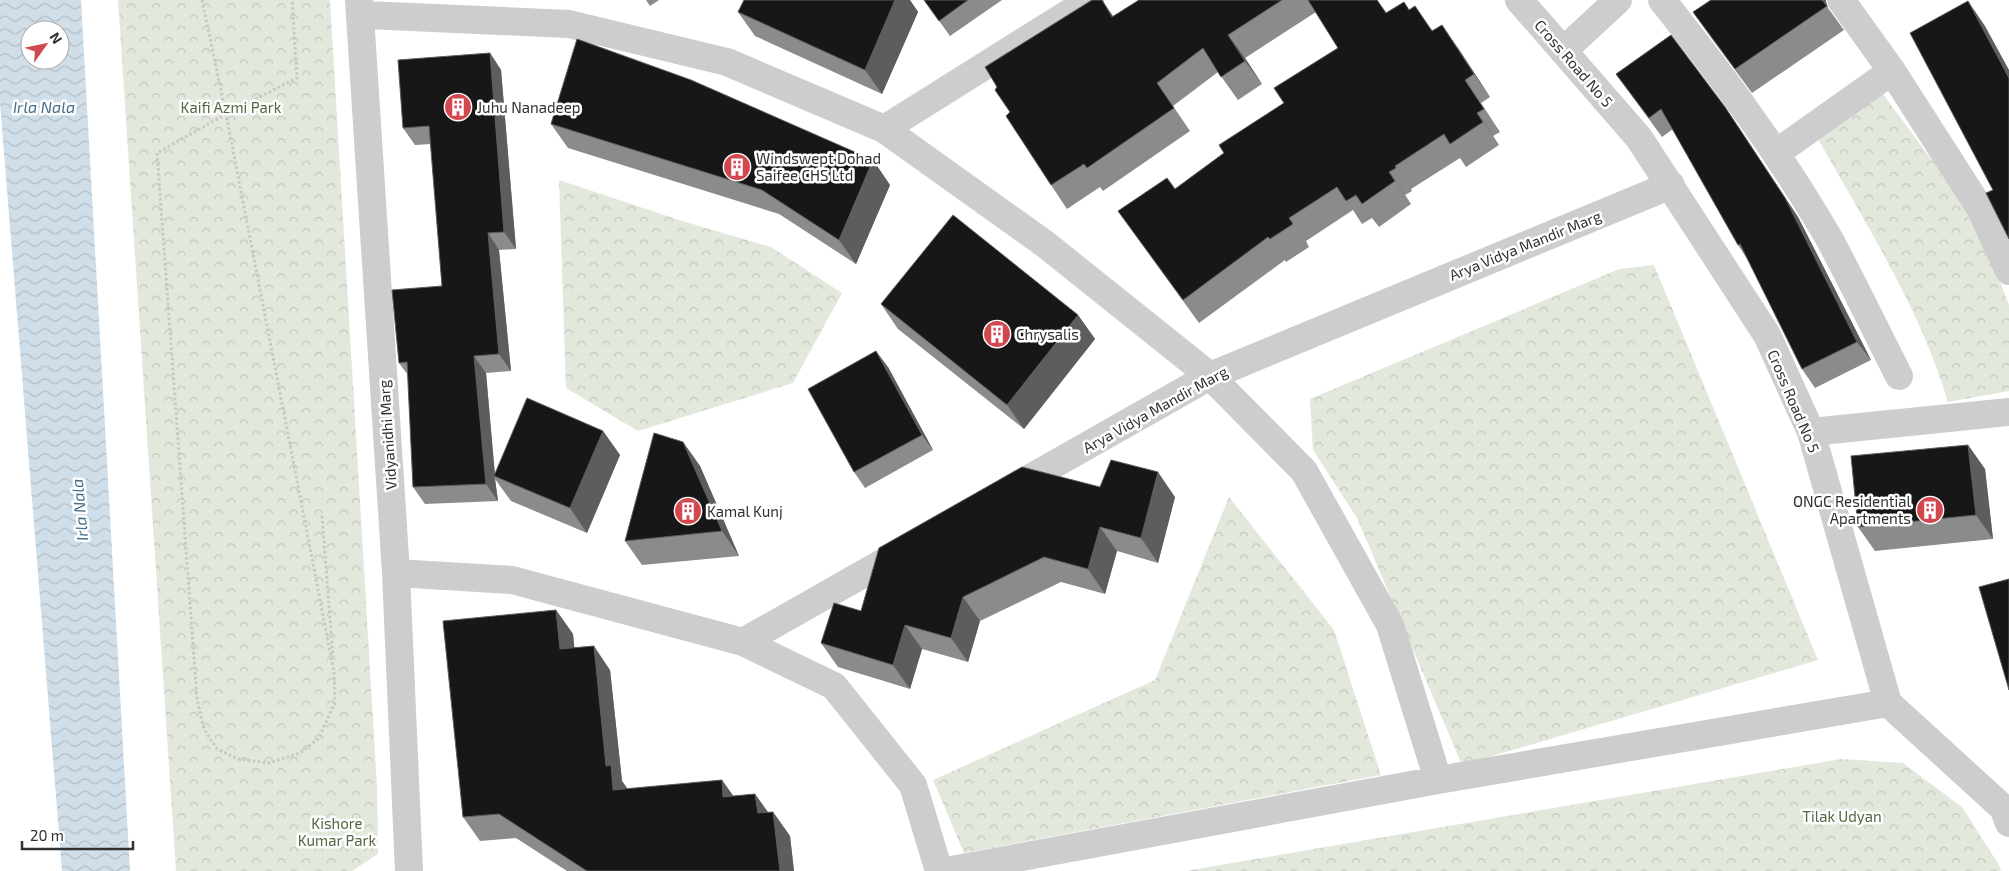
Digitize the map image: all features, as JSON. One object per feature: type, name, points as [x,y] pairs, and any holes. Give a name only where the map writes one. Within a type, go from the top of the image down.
[{"type":"street","points":[[361,10],[388,0]]},
{"type":"street","points":[[884,129],[1090,0]]},
{"type":"street","name":"Cross Road No 5","points":[[1519,0],[1639,138],[1767,335],[1811,432],[1888,703]]},
{"type":"street","points":[[1563,51],[1618,0]]},
{"type":"street","points":[[1662,0],[1746,109],[1776,153],[1830,240],[1899,376]]},
{"type":"street","points":[[1841,0],[1892,71],[1981,210],[2009,271]]},
{"type":"street","points":[[361,10],[570,24],[727,62],[884,129],[1045,244],[1210,376],[1304,471],[1390,625],[1438,780]]},
{"type":"street","name":"Vidyanidhi Marg","points":[[361,10],[396,573],[409,871]]},
{"type":"street","points":[[1776,153],[1892,71]]},
{"type":"street","name":"Arya Vidya Mandir Marg","points":[[985,504],[1210,376],[1671,185]]},
{"type":"street","points":[[1811,432],[2009,412]]},
{"type":"street","points":[[743,642],[924,539]]},
{"type":"street","points":[[396,573],[512,580],[743,642],[834,686],[913,785],[939,871]]},
{"type":"street","points":[[946,871],[1438,780],[1888,703],[2003,808],[2009,823]]},
{"type":"path","points":[[202,0],[226,114],[334,672]]},
{"type":"path","points":[[292,0],[297,78],[226,114],[157,153],[198,699],[204,729],[217,749],[238,759],[269,763],[300,753],[319,738],[335,702],[322,516]]},
{"type":"green space","name":"Kaifi Azmi Park","points":[[118,0],[330,0],[377,787],[378,854],[352,871],[176,871]]},
{"type":"green space","points":[[1879,89],[1941,172],[1986,245],[2009,305],[2009,391],[1948,402],[1922,332],[1906,298],[1814,132]]},
{"type":"green space","points":[[559,180],[682,221],[771,247],[842,293],[793,383],[638,431],[566,388]]},
{"type":"green space","points":[[1654,265],[1818,660],[1462,765],[1357,518],[1313,450],[1310,399],[1619,269]]},
{"type":"green space","points":[[1229,497],[1334,630],[1381,775],[964,853],[933,780],[1155,680]]},
{"type":"green space","name":"Tilak Udyan","points":[[1841,759],[1903,763],[1962,807],[2001,871],[1185,871]]},
{"type":"water","name":"Irla Nala","points":[[0,0],[81,0],[130,871],[62,871],[0,103]]},
{"type":"building","points":[[744,0],[895,0],[865,70],[738,12]]},
{"type":"building","points":[[924,0],[968,0],[939,21]]},
{"type":"building","points":[[1092,0],[1102,0],[1112,17],[1139,0],[1282,0],[1228,35],[1245,61],[1221,77],[1203,48],[1157,83],[1174,108],[1087,168],[1084,164],[1051,185],[1006,116],[1010,112],[995,90],[997,87],[985,67]]},
{"type":"building","points":[[1308,0],[1377,0],[1386,13],[1404,2],[1409,10],[1415,6],[1432,31],[1442,25],[1474,74],[1465,80],[1484,109],[1477,113],[1483,122],[1450,144],[1444,134],[1395,166],[1396,168],[1389,172],[1395,181],[1362,204],[1356,195],[1346,201],[1337,187],[1289,218],[1293,224],[1270,239],[1268,237],[1183,300],[1118,211],[1167,178],[1175,189],[1224,153],[1219,145],[1284,103],[1274,88],[1338,48]]},
{"type":"building","points":[[1711,0],[1822,0],[1827,6],[1735,69],[1693,12]]},
{"type":"building","points":[[1968,1],[2009,78],[2009,239],[1986,193],[1993,190],[1910,33]]},
{"type":"building","points":[[1671,35],[1725,107],[1785,198],[1857,342],[1802,369],[1740,244],[1738,245],[1661,109],[1649,118],[1616,74]]},
{"type":"building","name":"Windswept Dohad Saifee CHS Ltd","points":[[577,39],[691,80],[873,160],[839,240],[762,190],[551,124]]},
{"type":"building","points":[[490,53],[504,232],[488,233],[499,354],[474,356],[486,484],[413,487],[407,362],[399,363],[392,290],[442,286],[429,126],[403,128],[398,60]]},
{"type":"building","name":"Chrysalis","points":[[953,215],[1078,315],[1007,405],[881,304]]},
{"type":"building","points":[[876,351],[922,435],[854,472],[808,389]]},
{"type":"building","points":[[527,398],[603,431],[570,508],[494,476]]},
{"type":"building","points":[[654,433],[683,442],[722,531],[625,541]]},
{"type":"building","points":[[1968,445],[1976,515],[1858,527],[1851,456]]},
{"type":"building","points":[[1111,460],[1158,472],[1141,538],[1100,527],[1088,569],[1044,557],[963,597],[951,638],[905,625],[893,665],[821,643],[834,603],[861,611],[879,548],[1022,467],[1100,487]]},
{"type":"building","points":[[2009,579],[2009,690],[1979,587]]},
{"type":"building","points":[[556,610],[560,649],[594,646],[606,766],[611,765],[613,790],[722,780],[723,797],[755,794],[758,813],[773,812],[780,871],[587,871],[499,814],[463,817],[443,621]]},
{"type":"place","name":"Juhu Nanadeep","points":[[458,107]]},
{"type":"place","name":"Windswept Dohad Saifee CHS Ltd","points":[[737,167]]},
{"type":"place","name":"Chrysalis","points":[[997,334]]},
{"type":"place","name":"ONGC Residential Apartments","points":[[1930,510]]},
{"type":"place","name":"Kamal Kunj","points":[[688,511]]},
{"type":"park label","name":"Kishore Kumar Park","points":[[337,832]]}]
